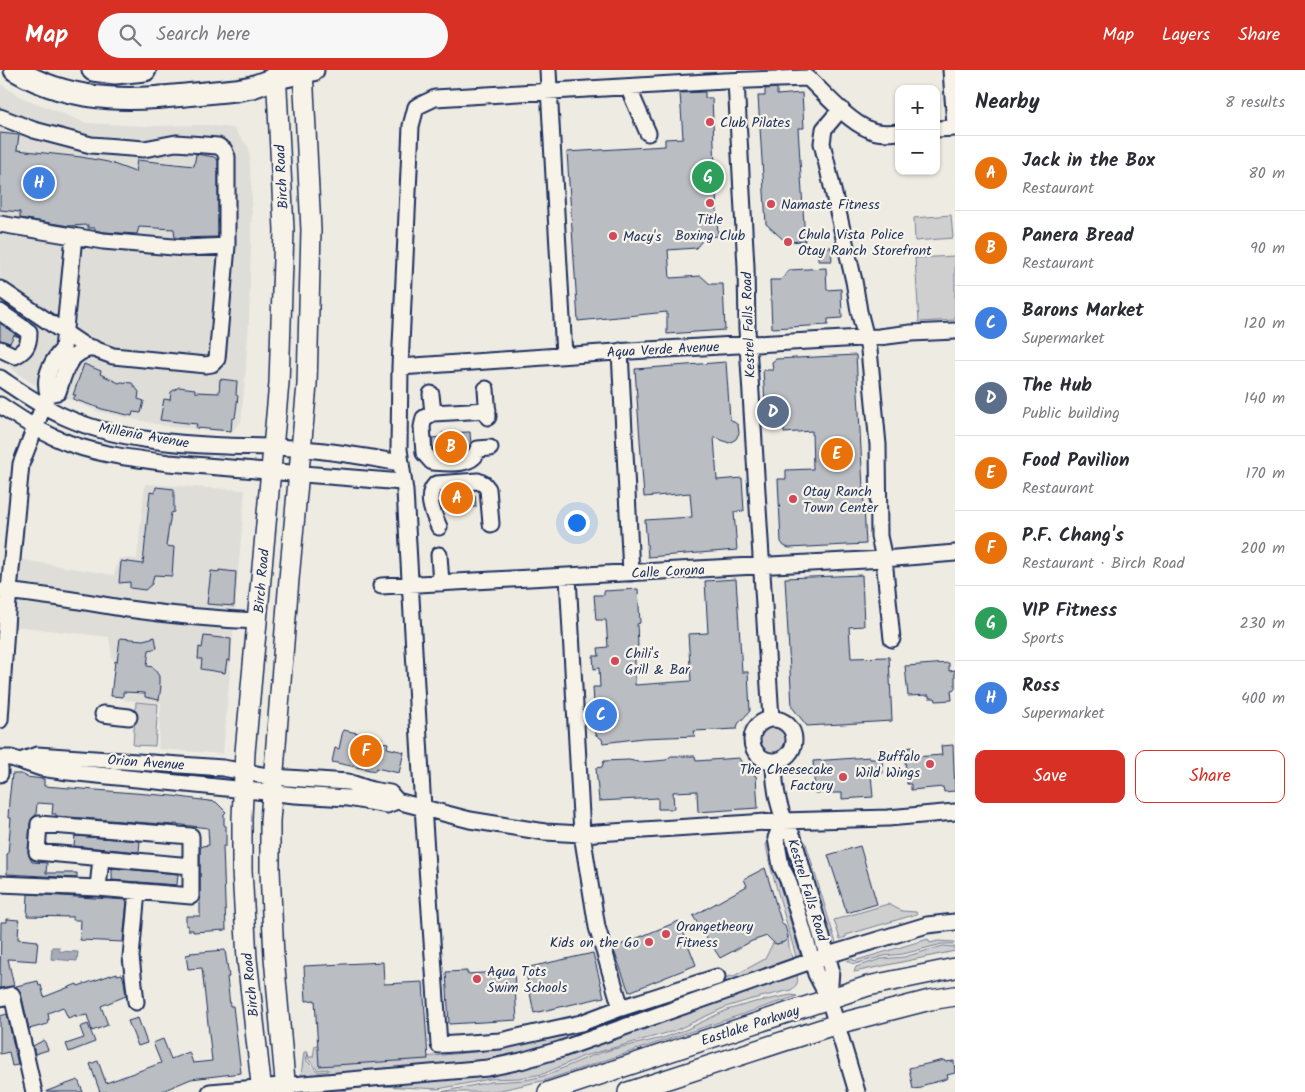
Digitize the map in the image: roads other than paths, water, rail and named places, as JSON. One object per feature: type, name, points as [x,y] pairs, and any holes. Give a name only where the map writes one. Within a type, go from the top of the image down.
[{"type":"highway","points":[[15,70],[31,79],[60,90],[91,97],[120,99],[252,88],[276,74],[306,71]]},
{"type":"highway","points":[[93,70],[115,73],[145,70]]},
{"type":"main road","name":"Birch Road","points":[[286,1088],[274,957],[270,821],[307,385],[311,230],[306,71]]},
{"type":"main road","name":"Birch Road","points":[[262,1089],[247,959],[242,870],[244,780],[279,383],[284,230],[276,74]]},
{"type":"main road","name":"Eastlake Parkway","points":[[548,1092],[868,986],[955,968]]},
{"type":"main road","name":"Eastlake Parkway","points":[[628,1092],[836,1024],[930,1000],[955,996]]},
{"type":"street","points":[[548,70],[564,355]]},
{"type":"street","points":[[940,128],[955,126],[950,70]]},
{"type":"street","points":[[717,977],[581,1023],[500,1041],[439,1045],[405,491],[400,463],[400,367],[411,126],[416,107],[435,98],[736,81],[808,74],[856,122],[869,130],[895,132]]},
{"type":"street","name":"Kestrel Falls Road","points":[[736,81],[771,719]]},
{"type":"street","points":[[628,87],[648,134]]},
{"type":"street","points":[[841,109],[824,129],[822,143],[866,338],[878,445],[879,536],[884,559],[892,639]]},
{"type":"street","points":[[0,117],[34,130],[91,145],[144,149],[176,143],[218,146],[224,150],[227,157],[227,246],[216,359],[212,364],[206,365],[113,356],[83,346],[0,289]]},
{"type":"street","points":[[0,224],[103,241],[179,247],[227,246]]},
{"type":"street","points":[[66,368],[62,349],[74,236]]},
{"type":"street","points":[[0,312],[29,332],[36,346],[34,354],[30,358],[23,360],[0,349]]},
{"type":"street","name":"Aqua Verde Avenue","points":[[400,367],[620,351],[866,338],[955,330]]},
{"type":"street","points":[[46,400],[58,392],[66,368],[76,354],[84,349],[93,348]]},
{"type":"street","points":[[0,720],[5,591],[11,571],[21,464],[46,400],[45,385],[52,362],[62,349]]},
{"type":"street","points":[[620,351],[630,573]]},
{"type":"street","name":"Millenia Avenue","points":[[0,378],[28,397],[46,400],[82,424],[141,438],[198,445],[301,448],[400,463]]},
{"type":"street","points":[[486,389],[488,413],[433,412],[424,418],[422,426],[424,454],[432,462],[469,461],[477,454],[478,449],[490,448]]},
{"type":"street","points":[[431,394],[433,412]]},
{"type":"street","name":"Millenia Avenue","points":[[0,405],[34,428],[72,444],[134,459],[402,482]]},
{"type":"street","points":[[439,527],[431,505],[433,487],[436,484],[478,481],[488,489],[491,524]]},
{"type":"street","name":"Calle Corona","points":[[381,586],[884,559],[955,553]]},
{"type":"street","points":[[439,555],[442,583]]},
{"type":"street","points":[[568,577],[582,834],[597,926],[621,1008]]},
{"type":"street","points":[[5,591],[44,594],[162,613],[257,621]]},
{"type":"street","points":[[103,714],[129,717]]},
{"type":"street","points":[[771,719],[784,722],[789,726],[794,738],[790,751],[786,756],[774,761],[766,760],[756,751],[752,737],[758,725],[771,719]]},
{"type":"street","name":"Orion Avenue","points":[[0,758],[11,758],[20,761],[37,755],[223,768],[244,780],[387,805],[397,801],[424,809]]},
{"type":"street","points":[[774,761],[777,793],[783,821]]},
{"type":"street","points":[[0,768],[0,774]]},
{"type":"street","points":[[424,809],[470,820],[545,832],[582,834],[783,821],[888,818],[955,812]]},
{"type":"street","name":"Kestrel Falls Road","points":[[783,821],[793,837],[832,969],[829,999]]},
{"type":"street","name":"Kestrel Falls Road","points":[[783,821],[776,838],[781,866],[788,880],[816,974],[829,999],[857,1092]]},
{"type":"street","points":[[0,884],[98,888],[191,896],[191,866],[191,836],[39,824],[36,852],[191,866]]},
{"type":"street","points":[[98,888],[101,858]]},
{"type":"street","points":[[136,1002],[131,957],[137,892]]},
{"type":"street","points":[[210,1092],[286,1088],[488,1068],[521,1061],[562,1049],[812,961],[927,925],[955,922]]},
{"type":"street","points":[[0,998],[12,995],[34,1092]]},
{"type":"place","name":"Club Pilates","points":[[710,122]]},
{"type":"place","name":"VIP Fitness","points":[[708,177]]},
{"type":"place","name":"Ross","points":[[39,183]]},
{"type":"place","name":"Title Boxing Club","points":[[710,203]]},
{"type":"place","name":"Namaste Fitness","points":[[771,204]]},
{"type":"place","name":"Macy's","points":[[613,236]]},
{"type":"place","name":"Chula Vista Police Otay Ranch Storefront","points":[[788,242]]},
{"type":"place","name":"The Hub","points":[[773,412]]},
{"type":"place","name":"Panera Bread","points":[[451,447]]},
{"type":"place","name":"Food Pavilion","points":[[837,454]]},
{"type":"place","name":"Jack in the Box","points":[[457,498]]},
{"type":"place","name":"Otay Ranch Town Center","points":[[793,499]]},
{"type":"place","name":"Chili's Grill & Bar","points":[[615,661]]},
{"type":"place","name":"Barons Market","points":[[601,715]]},
{"type":"place","name":"P.F. Chang's","points":[[366,751]]},
{"type":"place","name":"Buffalo Wild Wings","points":[[930,764]]},
{"type":"place","name":"The Cheesecake Factory","points":[[843,777]]},
{"type":"place","name":"Orangetheory Fitness","points":[[666,934]]},
{"type":"place","name":"Kids on the Go","points":[[649,942]]},
{"type":"place","name":"Aqua Tots Swim Schools","points":[[477,979]]}]
